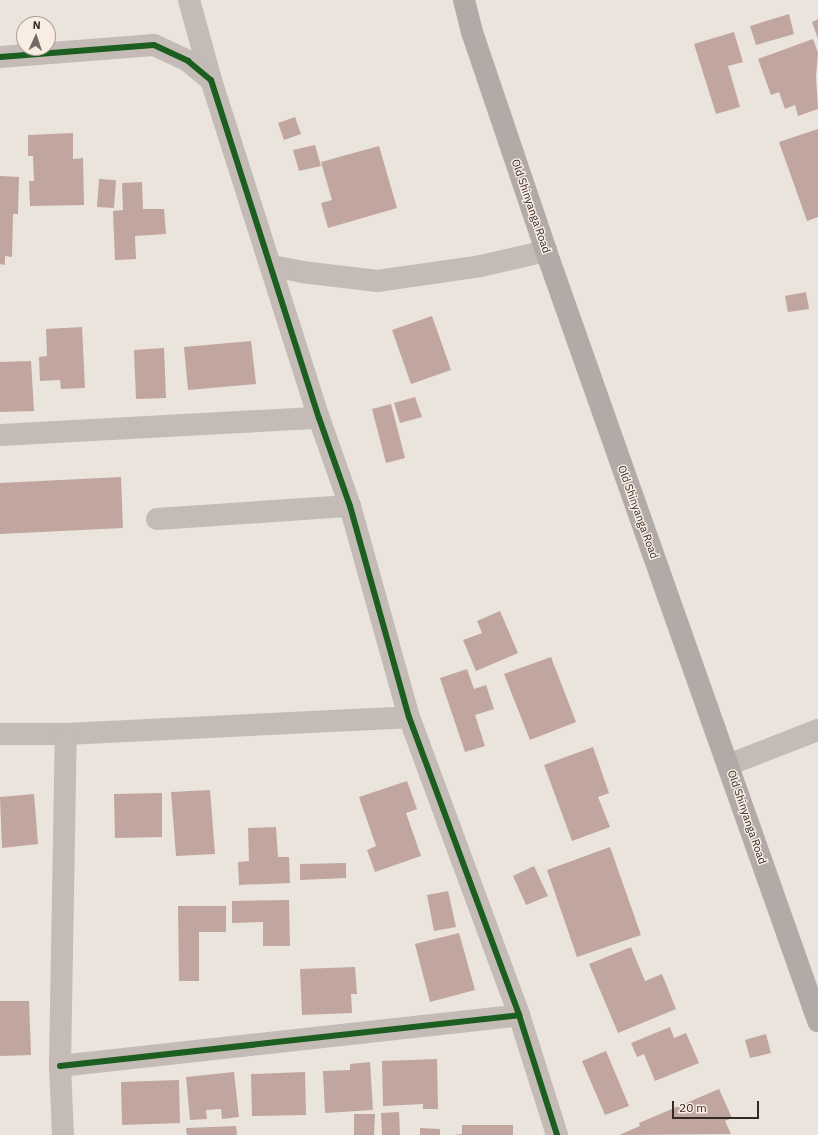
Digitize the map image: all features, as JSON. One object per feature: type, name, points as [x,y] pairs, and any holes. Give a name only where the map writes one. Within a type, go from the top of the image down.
[{"type":"main road","name":"Old Shinyanga Road","points":[[464,0],[546,251],[818,1021]]},
{"type":"street","points":[[189,0],[211,80],[272,266],[319,418],[350,506],[409,717],[519,1015],[557,1135]]},
{"type":"street","points":[[0,57],[154,45],[188,61],[211,80]]},
{"type":"street","points":[[272,266],[302,272],[377,281],[481,266],[546,251]]},
{"type":"street","points":[[0,435],[319,418]]},
{"type":"street","points":[[157,519],[350,506]]},
{"type":"street","points":[[0,734],[66,734],[409,717]]},
{"type":"street","points":[[728,765],[818,730]]},
{"type":"street","points":[[62,1135],[60,1066],[66,734]]},
{"type":"street","points":[[60,1066],[519,1015]]},
{"type":"building","points":[[789,14],[794,34],[756,45],[750,26]]},
{"type":"building","points":[[818,19],[818,39],[812,22]]},
{"type":"building","points":[[734,32],[743,62],[728,66],[740,107],[716,114],[694,44]]},
{"type":"building","points":[[813,39],[818,53],[816,76],[818,109],[798,116],[795,105],[785,109],[779,92],[771,95],[758,59]]},
{"type":"building","points":[[295,117],[301,134],[284,140],[278,123]]},
{"type":"building","points":[[818,129],[818,217],[807,221],[779,142]]},
{"type":"building","points":[[73,133],[73,159],[83,158],[84,205],[30,206],[29,181],[34,181],[33,156],[28,156],[28,135]]},
{"type":"building","points":[[315,145],[321,166],[299,171],[293,150]]},
{"type":"building","points":[[379,146],[397,208],[328,228],[321,203],[332,200],[321,162]]},
{"type":"building","points":[[0,176],[19,177],[18,214],[13,214],[12,257],[5,256],[5,265],[0,264]]},
{"type":"building","points":[[99,179],[116,180],[114,208],[97,207]]},
{"type":"building","points":[[142,182],[143,209],[164,209],[166,234],[135,236],[136,259],[115,260],[113,211],[123,210],[122,183]]},
{"type":"building","points":[[806,292],[809,309],[788,312],[785,296]]},
{"type":"building","points":[[432,316],[451,370],[411,384],[392,330]]},
{"type":"building","points":[[82,327],[85,388],[61,389],[60,380],[40,381],[39,357],[47,356],[46,329]]},
{"type":"building","points":[[251,341],[256,384],[188,390],[184,347]]},
{"type":"building","points":[[164,348],[166,398],[136,399],[134,350]]},
{"type":"building","points":[[31,361],[34,411],[0,412],[0,362]]},
{"type":"building","points":[[415,397],[422,417],[400,423],[394,403]]},
{"type":"building","points":[[391,404],[405,458],[386,463],[372,409]]},
{"type":"building","points":[[121,477],[123,528],[0,534],[0,483]]},
{"type":"building","points":[[500,611],[518,653],[476,671],[463,640],[482,633],[477,621]]},
{"type":"building","points":[[551,657],[576,722],[530,740],[504,674]]},
{"type":"building","points":[[467,669],[474,689],[486,685],[494,709],[475,715],[485,746],[465,752],[440,678]]},
{"type":"building","points":[[593,747],[609,793],[598,797],[610,827],[572,841],[544,765]]},
{"type":"building","points":[[407,781],[417,809],[406,813],[421,856],[375,872],[367,850],[376,846],[359,797]]},
{"type":"building","points":[[210,790],[215,854],[176,856],[171,792]]},
{"type":"building","points":[[162,793],[162,837],[115,838],[114,794]]},
{"type":"building","points":[[34,794],[38,844],[2,848],[0,797]]},
{"type":"building","points":[[276,827],[278,857],[289,857],[290,883],[239,885],[238,862],[249,861],[248,828]]},
{"type":"building","points":[[610,847],[641,935],[577,957],[547,870]]},
{"type":"building","points":[[346,863],[346,878],[300,880],[300,864]]},
{"type":"building","points":[[534,866],[548,896],[526,905],[513,876]]},
{"type":"building","points":[[448,891],[456,927],[434,931],[427,895]]},
{"type":"building","points":[[289,900],[290,946],[263,946],[263,922],[232,923],[232,901]]},
{"type":"building","points":[[178,906],[226,906],[226,932],[199,932],[199,981],[179,981]]},
{"type":"building","points":[[459,933],[475,990],[430,1002],[415,944]]},
{"type":"building","points":[[631,947],[645,981],[662,974],[676,1009],[618,1033],[589,964]]},
{"type":"building","points":[[355,967],[357,994],[351,994],[352,1013],[302,1015],[300,969]]},
{"type":"building","points":[[0,1001],[29,1001],[31,1055],[0,1056]]},
{"type":"building","points":[[670,1027],[674,1038],[686,1033],[699,1063],[655,1081],[644,1054],[637,1057],[631,1043]]},
{"type":"building","points":[[766,1034],[771,1053],[750,1058],[745,1040]]},
{"type":"building","points":[[606,1051],[629,1106],[605,1115],[582,1061]]},
{"type":"building","points":[[437,1059],[438,1109],[423,1109],[423,1104],[383,1106],[382,1061]]},
{"type":"building","points":[[370,1062],[373,1110],[325,1113],[323,1071],[350,1070],[350,1064]]},
{"type":"building","points":[[234,1072],[239,1117],[222,1119],[221,1109],[206,1110],[207,1119],[190,1120],[186,1077]]},
{"type":"building","points":[[305,1072],[306,1115],[252,1116],[251,1074]]},
{"type":"building","points":[[179,1080],[180,1123],[122,1125],[121,1082]]},
{"type":"building","points":[[719,1089],[732,1118],[725,1121],[731,1134],[619,1135],[640,1126],[639,1123]]},
{"type":"building","points":[[399,1112],[400,1135],[382,1135],[381,1113]]},
{"type":"building","points":[[354,1114],[375,1114],[374,1135],[354,1135]]},
{"type":"building","points":[[462,1125],[513,1125],[513,1135],[453,1135],[462,1134]]},
{"type":"building","points":[[236,1126],[237,1135],[187,1135],[186,1128]]},
{"type":"building","points":[[420,1128],[440,1129],[440,1135],[420,1135]]},
{"type":"cycle path","points":[[0,57],[154,45],[188,61],[211,80],[319,418],[350,506],[409,717],[519,1015],[557,1135]]},
{"type":"cycle path","points":[[60,1066],[519,1015]]}]
